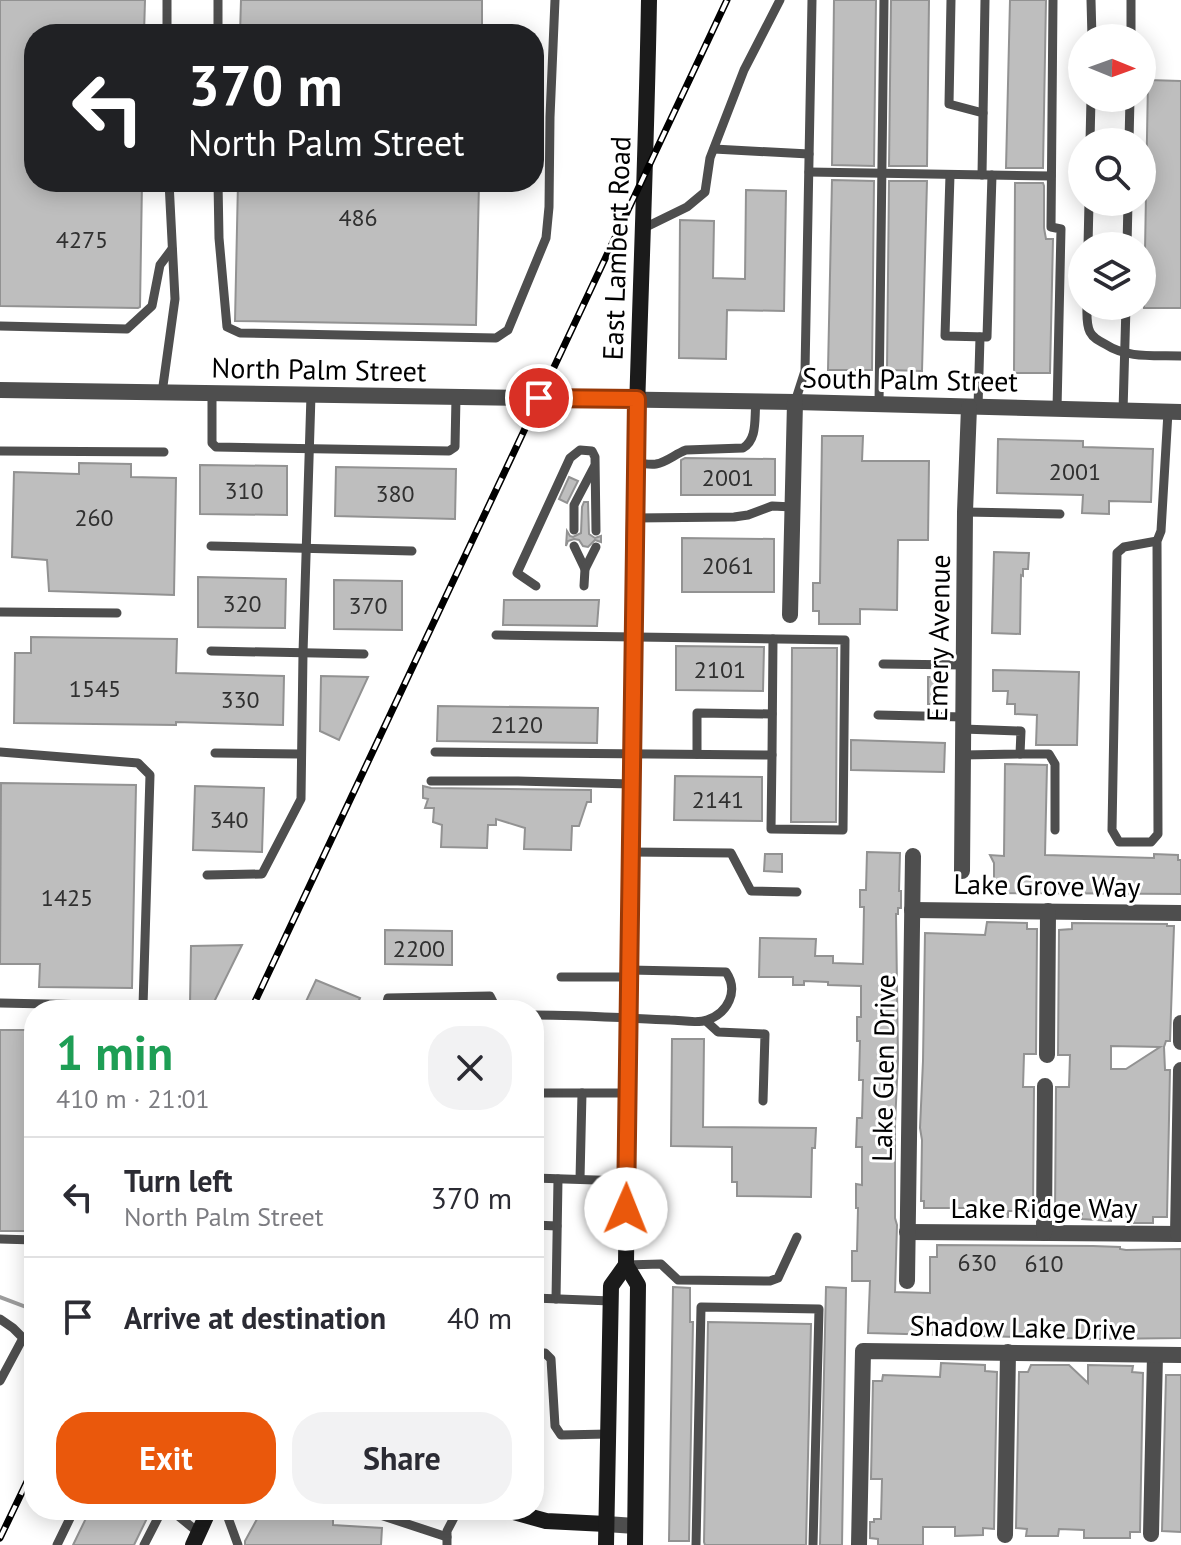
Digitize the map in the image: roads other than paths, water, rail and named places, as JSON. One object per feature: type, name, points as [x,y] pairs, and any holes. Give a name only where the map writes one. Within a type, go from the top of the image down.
[{"type":"main road","name":"East Lambert Road","points":[[626,1265],[635,463],[649,0]]},
{"type":"main road","points":[[626,1265],[638,1285],[635,1545]]},
{"type":"main road","points":[[606,1545],[611,1293],[626,1265]]},
{"type":"main road","points":[[196,1539],[205,1520]]},
{"type":"main road","points":[[542,1520],[606,1524]]},
{"type":"street","name":"North Palm Street","points":[[0,390],[637,399]]},
{"type":"street","name":"South Palm Street","points":[[637,399],[1174,412]]},
{"type":"street","points":[[790,615],[795,402]]},
{"type":"street","name":"Emery Avenue","points":[[962,871],[965,512],[973,407]]},
{"type":"street","name":"Lake Glen Drive","points":[[907,1281],[913,856]]},
{"type":"street","name":"Lake Grove Way","points":[[912,910],[1181,913]]},
{"type":"street","points":[[1047,1055],[1048,911]]},
{"type":"street","points":[[1181,1023],[1181,1042]]},
{"type":"street","points":[[1180,1234],[1181,1070]]},
{"type":"street","points":[[1044,1233],[1045,1086]]},
{"type":"street","name":"Lake Ridge Way","points":[[907,1232],[1180,1234]]},
{"type":"street","name":"Shadow Lake Drive","points":[[859,1545],[863,1351],[1181,1355]]},
{"type":"street","points":[[1005,1535],[1008,1352]]},
{"type":"street","points":[[1151,1534],[1155,1355]]},
{"type":"street","points":[[606,1524],[635,1526]]},
{"type":"lane","points":[[167,0],[167,24]]},
{"type":"lane","points":[[218,0],[218,24]]},
{"type":"lane","points":[[218,192],[227,327],[240,333],[496,338],[508,330],[546,238],[555,0]]},
{"type":"lane","points":[[644,228],[687,207],[705,192],[710,158],[744,70],[780,0]]},
{"type":"lane","points":[[795,402],[805,371],[812,0]]},
{"type":"lane","points":[[879,404],[884,0]]},
{"type":"lane","points":[[951,0],[949,104],[983,113]]},
{"type":"lane","points":[[950,175],[945,336],[987,337],[987,175],[983,113],[985,0]]},
{"type":"lane","points":[[1053,0],[1051,227],[1061,229],[1057,409]]},
{"type":"lane","points":[[1091,0],[1092,24]]},
{"type":"lane","points":[[1131,0],[1131,24]]},
{"type":"lane","points":[[714,149],[809,154]]},
{"type":"lane","points":[[809,172],[1051,176]]},
{"type":"lane","points":[[162,393],[175,299],[169,192]]},
{"type":"lane","points":[[0,326],[127,329],[152,306],[160,265],[172,249]]},
{"type":"lane","points":[[1087,320],[1090,332],[1096,339],[1124,354],[1181,356]]},
{"type":"lane","points":[[1123,411],[1125,320]]},
{"type":"lane","points":[[973,407],[980,337]]},
{"type":"lane","points":[[212,394],[212,443],[216,447],[449,451],[455,447],[456,397]]},
{"type":"lane","points":[[207,875],[262,874],[301,799],[311,395]]},
{"type":"lane","points":[[635,463],[656,464],[686,450],[734,449],[749,445],[753,438],[756,402]]},
{"type":"lane","points":[[1157,541],[1124,547],[1117,553],[1112,830],[1119,842],[1151,842],[1158,834],[1157,541],[1161,531],[1174,412]]},
{"type":"lane","points":[[536,586],[517,573],[570,458],[580,450],[592,451],[595,457],[596,531]]},
{"type":"lane","points":[[0,451],[164,452]]},
{"type":"lane","points":[[574,530],[574,505],[595,464]]},
{"type":"lane","points":[[634,518],[734,517],[772,506],[793,507]]},
{"type":"lane","points":[[965,512],[1060,514]]},
{"type":"lane","points":[[211,546],[412,551]]},
{"type":"lane","points":[[574,546],[585,569]]},
{"type":"lane","points":[[584,586],[585,569],[596,547]]},
{"type":"lane","points":[[0,612],[117,613]]},
{"type":"lane","points":[[496,635],[845,640],[843,830],[771,829],[773,639]]},
{"type":"lane","points":[[211,651],[364,654]]},
{"type":"lane","points":[[883,664],[964,665]]},
{"type":"lane","points":[[697,754],[697,713],[772,714]]},
{"type":"lane","points":[[878,715],[1021,731],[1020,754]]},
{"type":"lane","points":[[0,752],[138,763],[150,775],[143,1000]]},
{"type":"lane","points":[[435,752],[772,755]]},
{"type":"lane","points":[[215,753],[300,754]]},
{"type":"lane","points":[[963,755],[1049,754],[1055,764],[1055,830]]},
{"type":"lane","points":[[431,781],[631,784]]},
{"type":"lane","points":[[630,852],[731,853],[751,891],[797,892]]},
{"type":"lane","points":[[544,1015],[706,1021],[725,1010],[732,989],[726,972],[561,977]]},
{"type":"lane","points":[[388,1000],[490,996],[492,1000]]},
{"type":"lane","points":[[0,1003],[24,1004]]},
{"type":"lane","points":[[706,1021],[718,1032],[765,1034],[763,1101]]},
{"type":"lane","points":[[544,1093],[628,1093]]},
{"type":"lane","points":[[580,1179],[582,1093]]},
{"type":"lane","points":[[544,1178],[626,1181]]},
{"type":"lane","points":[[556,1299],[558,1179]]},
{"type":"lane","points":[[544,1225],[557,1226]]},
{"type":"lane","points":[[626,1265],[661,1264],[678,1280],[770,1281],[778,1278],[797,1237]]},
{"type":"lane","points":[[0,1239],[24,1240]]},
{"type":"lane","points":[[544,1298],[611,1293]]},
{"type":"lane","points":[[696,1545],[701,1307],[819,1309],[813,1545]]},
{"type":"lane","points":[[0,1319],[23,1338],[0,1381]]},
{"type":"lane","points":[[544,1353],[551,1359],[555,1426],[561,1435],[608,1434]]},
{"type":"lane","points":[[57,1545],[69,1520]]},
{"type":"lane","points":[[144,1545],[157,1520]]},
{"type":"lane","points":[[180,1520],[196,1539]]},
{"type":"lane","points":[[229,1520],[238,1545]]},
{"type":"lane","points":[[391,1520],[447,1541],[447,1531],[453,1520]]},
{"type":"waterway","points":[[0,1297],[24,1306]]},
{"type":"railway","points":[[256,1000],[727,0]]},
{"type":"railway","points":[[0,1538],[24,1488]]}]
